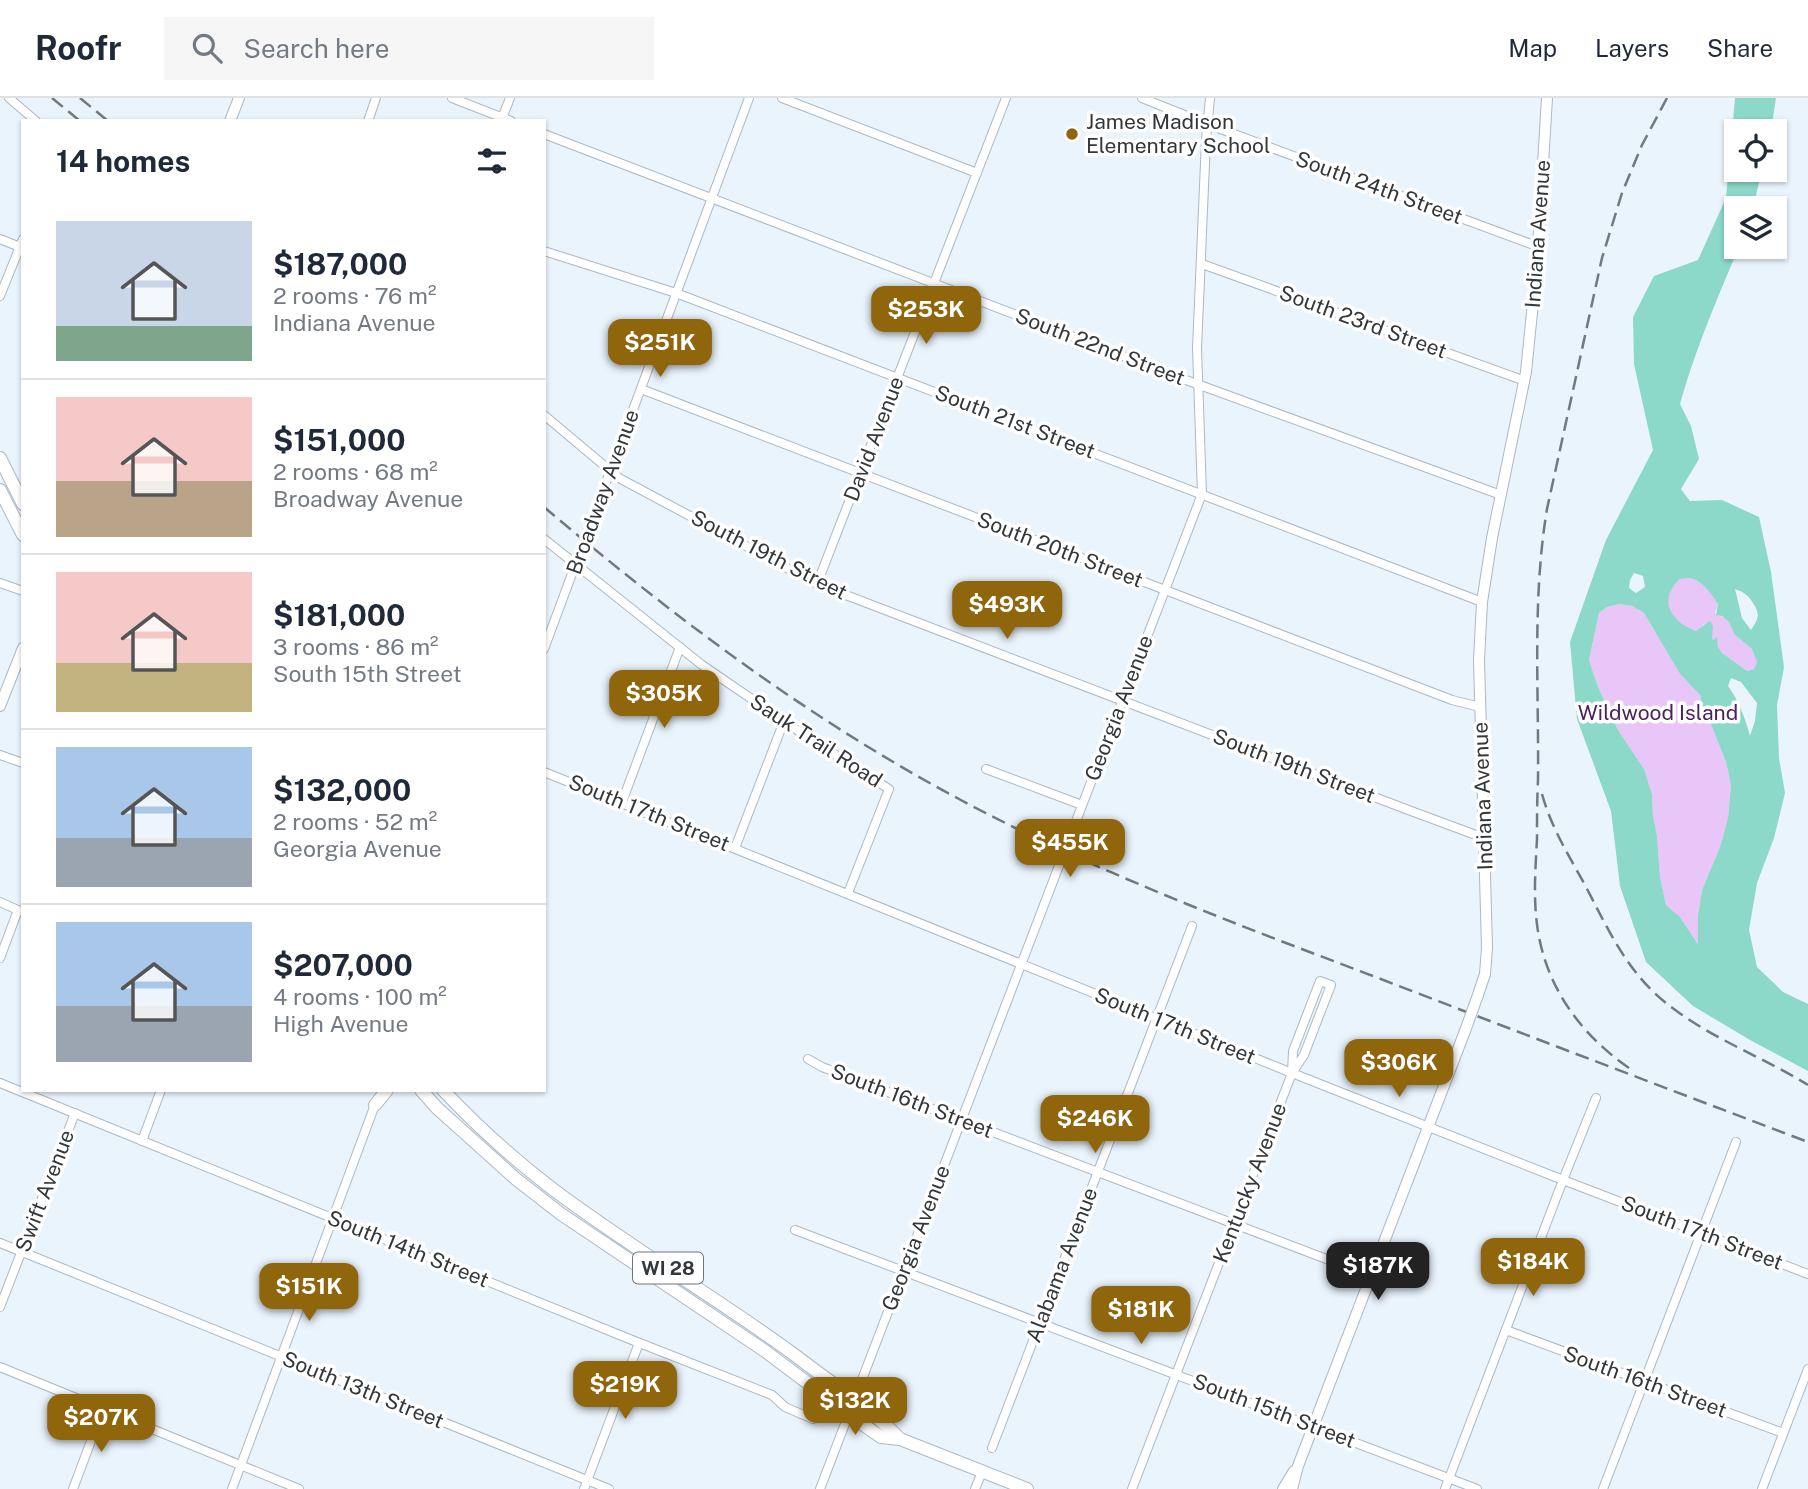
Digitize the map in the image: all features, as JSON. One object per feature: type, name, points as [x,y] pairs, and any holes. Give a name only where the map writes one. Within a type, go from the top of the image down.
[{"type":"main road","points":[[231,119],[239,98]]},
{"type":"main road","name":"Indiana Avenue","points":[[1292,1489],[1298,1466],[1485,974],[1487,948],[1479,660],[1482,602],[1525,381],[1539,247],[1547,98]]},
{"type":"main road","points":[[0,458],[21,500]]},
{"type":"main road","points":[[0,490],[21,531]]},
{"type":"main road","points":[[0,706],[21,653]]},
{"type":"main road","points":[[375,1105],[385,1092]]},
{"type":"main road","points":[[417,1092],[430,1100]]},
{"type":"main road","name":"WI 28","points":[[423,1092],[516,1179],[561,1214],[745,1337],[881,1437],[900,1439],[1027,1489]]},
{"type":"main road","name":"WI 28","points":[[445,1092],[481,1129],[549,1186],[601,1224],[760,1329],[886,1424],[900,1439]]},
{"type":"main road","name":"Indiana Avenue","points":[[1283,1489],[1298,1466]]},
{"type":"street","points":[[9,98],[34,119]]},
{"type":"street","points":[[369,119],[376,98]]},
{"type":"street","points":[[452,98],[503,119]]},
{"type":"street","points":[[505,119],[510,98]]},
{"type":"street","name":"Broadway Avenue","points":[[546,644],[749,98]]},
{"type":"street","points":[[782,98],[977,173]]},
{"type":"street","name":"David Avenue","points":[[817,584],[1006,98]]},
{"type":"street","name":"South 24th Street","points":[[1142,98],[1539,247]]},
{"type":"street","name":"Georgia Avenue","points":[[820,1489],[1202,494],[1198,326],[1210,98]]},
{"type":"street","name":"South 22nd Street","points":[[546,135],[1198,384],[1501,495]]},
{"type":"street","points":[[0,239],[21,243],[0,296]]},
{"type":"street","name":"South 21st Street","points":[[546,252],[676,293],[1482,602]]},
{"type":"street","name":"South 23rd Street","points":[[1202,264],[1525,381]]},
{"type":"street","name":"South 20th Street","points":[[641,389],[1452,700],[1480,707]]},
{"type":"street","name":"South 19th Street","points":[[546,417],[621,479],[817,584],[1484,838]]},
{"type":"street","name":"Sauk Trail Road","points":[[546,541],[680,648],[784,721],[889,789],[848,893]]},
{"type":"street","points":[[0,583],[21,590]]},
{"type":"street","points":[[622,802],[680,648]]},
{"type":"street","points":[[735,848],[784,721]]},
{"type":"street","points":[[0,755],[21,762]]},
{"type":"street","points":[[986,769],[1082,805]]},
{"type":"street","name":"South 17th Street","points":[[546,773],[1292,1073],[1808,1274]]},
{"type":"street","points":[[0,902],[20,911],[0,958]]},
{"type":"street","name":"Alabama Avenue","points":[[992,1448],[1192,926]]},
{"type":"street","name":"Kentucky Avenue","points":[[1132,1489],[1292,1073],[1304,1055],[1331,985],[1320,981],[1293,1051],[1292,1073]]},
{"type":"street","name":"South 16th Street","points":[[808,1059],[822,1067],[1371,1276]]},
{"type":"street","name":"South 14th Street","points":[[0,1083],[21,1091]]},
{"type":"street","name":"South 14th Street","points":[[22,1092],[772,1395],[785,1408],[813,1419]]},
{"type":"street","points":[[142,1141],[160,1092]]},
{"type":"street","points":[[232,1489],[380,1092]]},
{"type":"street","points":[[1445,1489],[1595,1098]]},
{"type":"street","name":"Swift Avenue","points":[[0,1307],[75,1113]]},
{"type":"street","points":[[1603,1489],[1736,1142]]},
{"type":"street","name":"South 15th Street","points":[[795,1230],[1477,1489]]},
{"type":"street","name":"South 13th Street","points":[[0,1243],[585,1485],[609,1489]]},
{"type":"street","name":"South 16th Street","points":[[1506,1329],[1783,1433]]},
{"type":"street","points":[[585,1485],[639,1343]]},
{"type":"street","points":[[0,1367],[299,1489]]},
{"type":"street","points":[[1762,1489],[1808,1369]]},
{"type":"street","points":[[73,1489],[103,1409]]},
{"type":"street","points":[[975,1489],[988,1474]]},
{"type":"green space","points":[[1690,578],[1706,588],[1718,604],[1715,613],[1726,619],[1732,625],[1735,635],[1752,649],[1757,662],[1754,669],[1748,671],[1722,653],[1704,624],[1696,631],[1674,616],[1668,602],[1669,595],[1680,579]]},
{"type":"green space","name":"Wildwood Island","points":[[1619,604],[1632,606],[1644,613],[1680,674],[1701,696],[1700,706],[1708,717],[1726,762],[1731,785],[1728,818],[1720,847],[1702,890],[1698,915],[1699,945],[1680,917],[1666,905],[1660,877],[1652,794],[1644,769],[1618,730],[1589,660],[1599,613],[1607,607]]},
{"type":"shaded area","points":[[1735,98],[1776,98],[1773,119],[1733,119]]},
{"type":"shaded area","points":[[1727,182],[1759,182],[1756,196],[1726,196]]},
{"type":"shaded area","points":[[1724,202],[1724,259],[1734,259],[1699,344],[1680,404],[1691,426],[1699,459],[1681,489],[1690,501],[1722,500],[1759,517],[1771,572],[1784,667],[1777,705],[1779,758],[1785,793],[1774,838],[1757,883],[1749,930],[1757,967],[1783,992],[1808,1004],[1808,1071],[1693,1006],[1646,962],[1620,886],[1611,811],[1577,719],[1570,642],[1606,540],[1653,450],[1634,364],[1633,317],[1654,276],[1698,260]],"holes":[[[1634,573],[1643,576],[1645,587],[1636,593],[1629,588]],[[1690,578],[1709,592],[1718,604],[1716,615],[1729,622],[1735,635],[1752,649],[1757,662],[1754,669],[1748,671],[1722,653],[1717,637],[1712,639],[1713,626],[1710,621],[1696,631],[1674,616],[1668,602],[1669,595],[1680,579]],[[1735,589],[1747,596],[1757,611],[1757,620],[1751,630],[1742,618]],[[1619,604],[1632,606],[1644,613],[1680,674],[1701,696],[1700,706],[1708,717],[1726,762],[1731,785],[1728,818],[1720,847],[1702,890],[1698,915],[1698,944],[1680,917],[1666,905],[1660,877],[1652,794],[1644,769],[1618,730],[1589,660],[1599,613],[1607,607]],[[1731,678],[1741,682],[1757,703],[1750,736],[1741,710],[1728,686]]]},
{"type":"railway","points":[[52,98],[78,119]]},
{"type":"railway","points":[[80,98],[106,119]]},
{"type":"railway","points":[[1629,1068],[1586,1031],[1564,1001],[1548,968],[1539,936],[1535,894],[1539,577],[1547,509],[1602,258],[1622,193],[1642,145],[1667,98]]},
{"type":"railway","points":[[546,509],[693,627],[796,700],[903,768],[1009,825],[1111,872],[1215,915],[1808,1142]]},
{"type":"railway","points":[[1542,794],[1555,830],[1604,921],[1623,955],[1647,985],[1661,999],[1693,1022],[1808,1085]]},
{"type":"place","name":"James Madison Elementary School","points":[[1072,134]]}]
